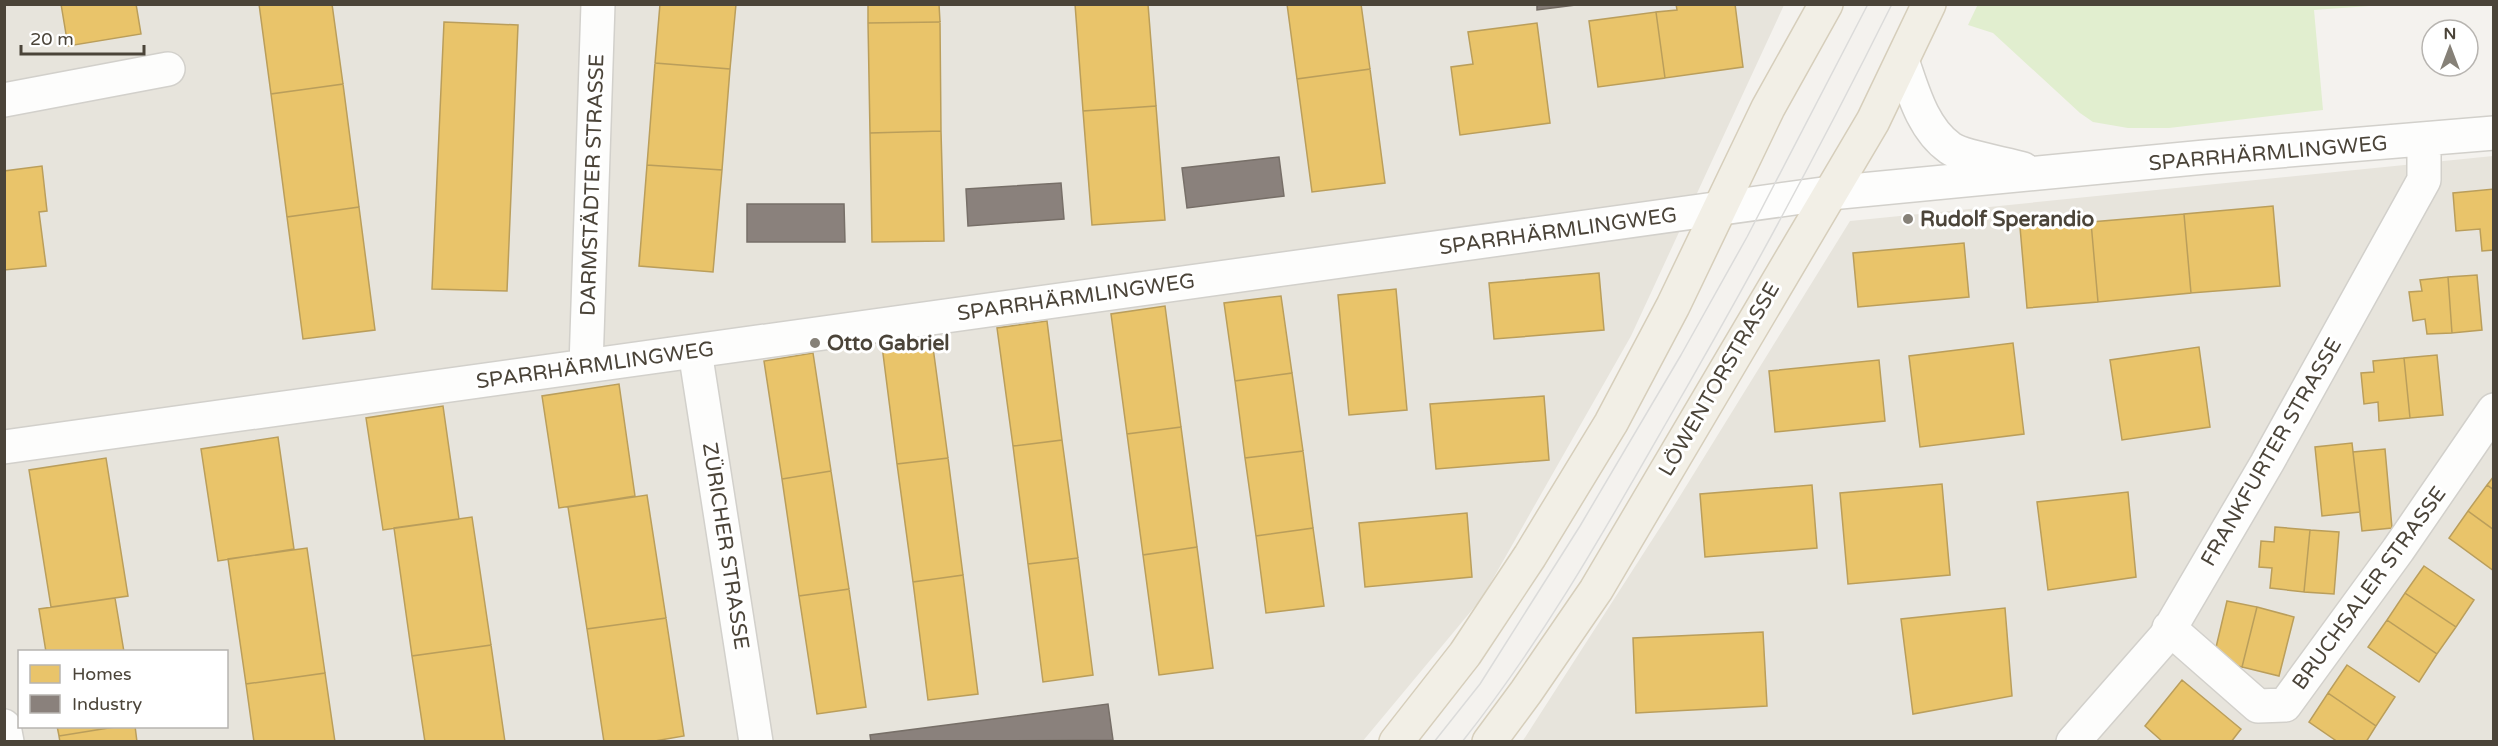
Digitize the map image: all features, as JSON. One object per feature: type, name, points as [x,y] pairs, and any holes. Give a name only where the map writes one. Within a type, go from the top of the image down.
[{"type":"main road","points":[[1396,741],[1465,654],[1611,423],[1721,210],[1768,108],[1826,4]]},
{"type":"main road","name":"LÖWENTORSTRASSE","points":[[1489,741],[1526,692],[1596,590],[1873,121],[1903,63],[1929,4]]},
{"type":"street","name":"DARMSTÄDTER STRASSE","points":[[586,366],[598,4]]},
{"type":"street","name":"SPARRHÄRMLINGWEG","points":[[1903,63],[1926,120],[1936,135],[1952,150],[2042,174]]},
{"type":"street","points":[[4,100],[168,69]]},
{"type":"street","name":"SPARRHÄRMLINGWEG","points":[[4,447],[1557,230],[1721,210],[1830,193],[2493,133]]},
{"type":"street","name":"FRANKFURTER STRASSE","points":[[2073,741],[2164,637],[2268,463],[2424,180],[2424,139]]},
{"type":"street","name":"ZÜRICHER STRASSE","points":[[695,351],[756,741]]},
{"type":"street","name":"BRUCHSALER STRASSE","points":[[2169,628],[2258,706],[2285,705],[2398,550],[2493,410]]},
{"type":"street","points":[[4,726],[7,741]]},
{"type":"shaded area","points":[[4,5],[1784,5],[1631,336],[1482,598],[1362,742],[5,741]]},
{"type":"shaded area","points":[[2493,156],[2493,741],[1522,742],[1672,509],[1850,221]]},
{"type":"green space","points":[[1978,4],[2383,5],[2314,10],[2323,110],[2169,128],[2128,128],[2093,122],[2080,113],[1993,33],[1968,25]]},
{"type":"building: Homes","points":[[61,4],[136,4],[141,34],[68,46]]},
{"type":"building: Homes","points":[[259,4],[332,4],[343,84],[271,94]]},
{"type":"building: Homes","points":[[660,4],[736,4],[730,69],[655,63]]},
{"type":"building: Homes","points":[[868,4],[939,4],[940,22],[868,23]]},
{"type":"building: Homes","points":[[1075,4],[1148,4],[1156,106],[1083,111]]},
{"type":"building: Homes","points":[[1287,4],[1361,4],[1370,69],[1297,79]]},
{"type":"building: Homes","points":[[1676,4],[1735,4],[1743,67],[1665,78],[1656,12],[1677,10]]},
{"type":"building: Homes","points":[[1656,12],[1665,78],[1598,87],[1589,21]]},
{"type":"building: Homes","points":[[444,22],[518,25],[507,291],[432,289]]},
{"type":"building: Homes","points":[[940,22],[941,131],[870,133],[868,23]]},
{"type":"building: Homes","points":[[1537,23],[1550,123],[1460,135],[1451,67],[1473,64],[1468,32]]},
{"type":"building: Homes","points":[[655,63],[730,69],[722,170],[647,165]]},
{"type":"building: Homes","points":[[1370,69],[1385,183],[1312,192],[1297,79]]},
{"type":"building: Homes","points":[[343,84],[359,207],[287,217],[271,94]]},
{"type":"building: Homes","points":[[1156,106],[1165,220],[1092,225],[1083,111]]},
{"type":"building: Homes","points":[[941,131],[944,241],[872,242],[870,133]]},
{"type":"building: Homes","points":[[647,165],[722,170],[713,272],[639,266]]},
{"type":"building: Homes","points":[[42,166],[47,211],[39,212],[46,266],[4,270],[4,171]]},
{"type":"building: Homes","points":[[2494,189],[2494,250],[2482,251],[2480,229],[2456,231],[2453,193]]},
{"type":"building: Homes","points":[[2273,206],[2280,286],[2191,293],[2184,214]]},
{"type":"building: Homes","points":[[359,207],[375,330],[303,339],[287,217]]},
{"type":"building: Homes","points":[[2184,214],[2191,293],[2098,302],[2091,222]]},
{"type":"building: Homes","points":[[2091,222],[2098,302],[2027,308],[2020,227]]},
{"type":"building: Homes","points":[[1964,243],[1969,297],[1858,307],[1853,253]]},
{"type":"building: Homes","points":[[1599,273],[1604,330],[1494,339],[1489,283]]},
{"type":"building: Homes","points":[[2477,275],[2482,330],[2452,333],[2448,277]]},
{"type":"building: Homes","points":[[2448,277],[2452,333],[2427,334],[2425,319],[2413,321],[2409,292],[2422,291],[2420,280]]},
{"type":"building: Homes","points":[[1396,289],[1407,410],[1349,415],[1338,295]]},
{"type":"building: Homes","points":[[1281,296],[1292,373],[1235,381],[1224,303]]},
{"type":"building: Homes","points":[[1165,306],[1181,427],[1127,434],[1111,314]]},
{"type":"building: Homes","points":[[1047,321],[1062,440],[1013,446],[997,328]]},
{"type":"building: Homes","points":[[932,340],[948,458],[897,464],[882,346]]},
{"type":"building: Homes","points":[[2013,343],[2024,434],[1920,447],[1909,356]]},
{"type":"building: Homes","points":[[2199,347],[2210,427],[2122,440],[2110,360]]},
{"type":"building: Homes","points":[[813,353],[831,471],[782,479],[764,361]]},
{"type":"building: Homes","points":[[2437,355],[2443,415],[2410,418],[2404,358]]},
{"type":"building: Homes","points":[[2404,358],[2410,418],[2379,421],[2378,402],[2364,404],[2361,373],[2374,372],[2373,361]]},
{"type":"building: Homes","points":[[1879,360],[1885,421],[1775,432],[1769,371]]},
{"type":"building: Homes","points":[[1292,373],[1303,451],[1245,458],[1235,381]]},
{"type":"building: Homes","points":[[619,384],[635,496],[559,508],[542,396]]},
{"type":"building: Homes","points":[[1544,396],[1549,460],[1436,469],[1430,404]]},
{"type":"building: Homes","points":[[443,406],[459,519],[383,530],[366,418]]},
{"type":"building: Homes","points":[[1181,427],[1197,547],[1143,555],[1127,434]]},
{"type":"building: Homes","points":[[278,437],[294,549],[218,561],[201,449]]},
{"type":"building: Homes","points":[[1062,440],[1078,558],[1028,564],[1013,446]]},
{"type":"building: Homes","points":[[2352,443],[2360,512],[2322,516],[2315,447]]},
{"type":"building: Homes","points":[[2385,449],[2392,528],[2362,531],[2353,452]]},
{"type":"building: Homes","points":[[1303,451],[1313,528],[1256,536],[1245,458]]},
{"type":"building: Homes","points":[[106,458],[128,596],[51,607],[29,470]]},
{"type":"building: Homes","points":[[948,458],[963,575],[913,582],[897,464]]},
{"type":"building: Homes","points":[[831,471],[849,589],[799,596],[782,479]]},
{"type":"building: Homes","points":[[2494,476],[2494,490],[2487,485]]},
{"type":"building: Homes","points":[[1942,484],[1950,575],[1848,584],[1840,493]]},
{"type":"building: Homes","points":[[1812,485],[1817,548],[1705,557],[1700,494]]},
{"type":"building: Homes","points":[[2487,485],[2494,490],[2494,530],[2468,511]]},
{"type":"building: Homes","points":[[2128,492],[2136,577],[2048,590],[2037,502]]},
{"type":"building: Homes","points":[[647,495],[666,618],[587,629],[568,507]]},
{"type":"building: Homes","points":[[2468,511],[2494,530],[2494,571],[2449,538]]},
{"type":"building: Homes","points":[[1467,513],[1472,577],[1365,587],[1359,523]]},
{"type":"building: Homes","points":[[472,517],[491,645],[412,656],[394,528]]},
{"type":"building: Homes","points":[[2275,527],[2310,530],[2304,592],[2270,588],[2272,568],[2259,567],[2261,541],[2274,542]]},
{"type":"building: Homes","points":[[1313,528],[1324,606],[1266,613],[1256,536]]},
{"type":"building: Homes","points":[[2310,530],[2339,532],[2334,594],[2304,592]]},
{"type":"building: Homes","points":[[1197,547],[1213,668],[1159,675],[1143,555]]},
{"type":"building: Homes","points":[[307,548],[325,673],[246,684],[228,559]]},
{"type":"building: Homes","points":[[1078,558],[1093,675],[1043,682],[1028,564]]},
{"type":"building: Homes","points":[[2424,566],[2474,600],[2456,627],[2405,593]]},
{"type":"building: Homes","points":[[963,575],[978,694],[928,700],[913,582]]},
{"type":"building: Homes","points":[[849,589],[866,707],[817,714],[799,596]]},
{"type":"building: Homes","points":[[2405,593],[2456,627],[2437,654],[2387,620]]},
{"type":"building: Homes","points":[[115,598],[124,650],[46,650],[39,609]]},
{"type":"building: Homes","points":[[2227,601],[2257,607],[2242,667],[2213,660]]},
{"type":"building: Homes","points":[[2257,607],[2294,617],[2279,676],[2242,667]]},
{"type":"building: Homes","points":[[2005,608],[2012,696],[1913,714],[1901,619]]},
{"type":"building: Homes","points":[[666,618],[684,736],[649,742],[604,742],[587,629]]},
{"type":"building: Homes","points":[[2387,620],[2437,654],[2419,682],[2368,647]]},
{"type":"building: Homes","points":[[1763,632],[1767,706],[1636,713],[1633,638]]},
{"type":"building: Homes","points":[[491,645],[505,742],[425,742],[412,656]]},
{"type":"building: Homes","points":[[2347,665],[2395,697],[2376,726],[2328,693]]},
{"type":"building: Homes","points":[[325,673],[335,742],[254,742],[246,684]]},
{"type":"building: Homes","points":[[2182,680],[2241,729],[2231,742],[2163,742],[2145,726]]},
{"type":"building: Homes","points":[[2328,693],[2376,726],[2366,742],[2338,742],[2309,722]]},
{"type":"building: Homes","points":[[57,728],[109,728],[59,736]]},
{"type":"building: Homes","points":[[109,728],[135,728],[137,742],[60,742],[59,736]]},
{"type":"building: Industry","points":[[1537,4],[1575,4],[1575,5],[1537,10]]},
{"type":"building: Industry","points":[[1279,157],[1284,196],[1187,208],[1182,168]]},
{"type":"building: Industry","points":[[1061,183],[1064,219],[968,226],[966,189]]},
{"type":"building: Industry","points":[[747,204],[844,204],[845,242],[747,242]]},
{"type":"building: Industry","points":[[1108,704],[1113,740],[871,742],[870,735]]},
{"type":"tram line","points":[[1434,742],[1480,684],[1580,526],[1681,355],[1747,237],[1868,4]]},
{"type":"tram line","points":[[1462,742],[1545,626],[1618,507],[1782,216],[1892,4]]},
{"type":"place","name":"Rudolf Sperandio","points":[[1908,219]]},
{"type":"place","name":"Otto Gabriel","points":[[815,343]]}]
